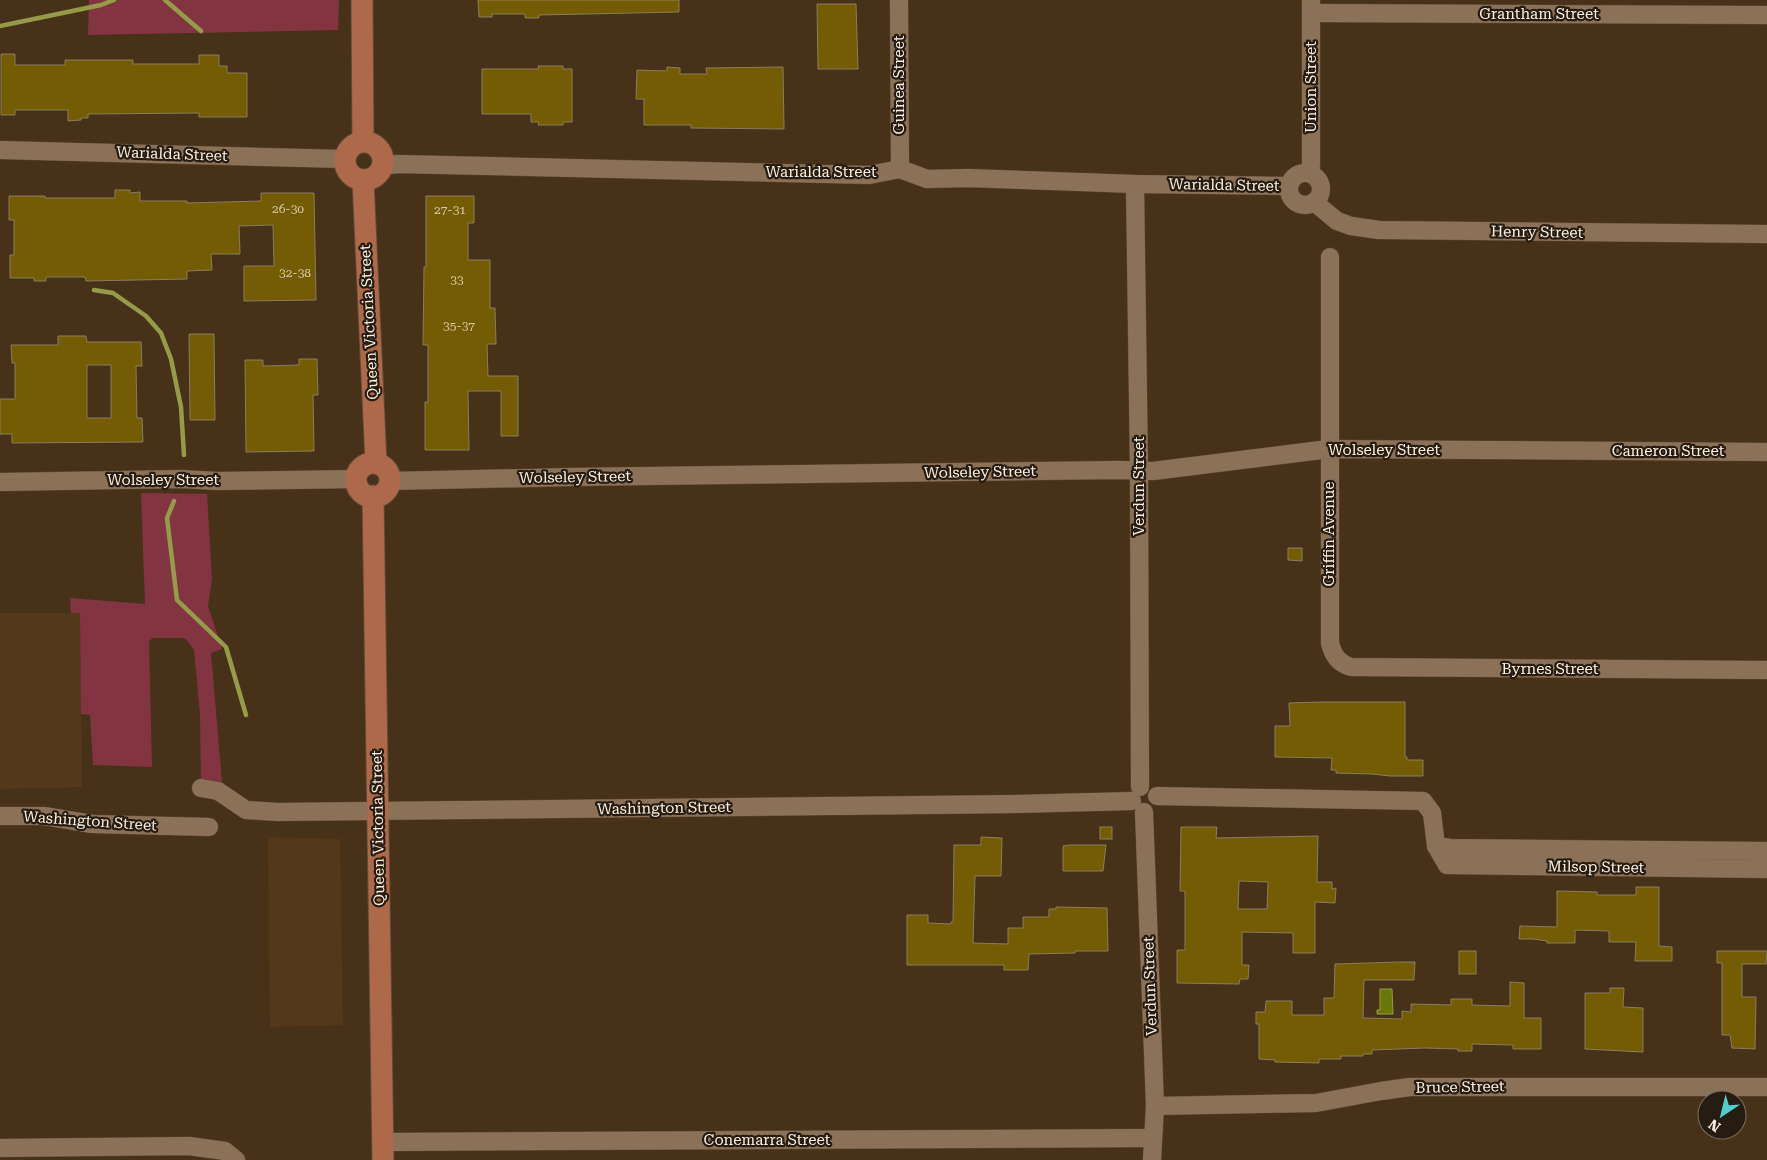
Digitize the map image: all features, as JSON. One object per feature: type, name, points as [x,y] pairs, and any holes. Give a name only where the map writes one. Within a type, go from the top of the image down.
[{"type":"main road","points":[[362,0],[363,141]]},
{"type":"main road","points":[[356,142],[370,142],[380,150],[382,166],[375,177],[363,180],[351,176],[347,171],[344,159],[346,151],[356,142]]},
{"type":"main road","name":"Queen Victoria Street","points":[[363,180],[376,463]]},
{"type":"main road","points":[[368,463],[376,463],[381,464],[387,470],[390,481],[386,491],[379,496],[368,496],[361,491],[356,479],[361,467],[368,463]]},
{"type":"main road","name":"Queen Victoria Street","points":[[373,496],[382,1151]]},
{"type":"street","name":"Guinea Street","points":[[899,0],[900,170]]},
{"type":"street","name":"Grantham Street","points":[[1311,7],[1767,15]]},
{"type":"street","name":"Union Street","points":[[1310,173],[1312,164],[1311,7]]},
{"type":"street","name":"Warialda Street","points":[[0,150],[344,159]]},
{"type":"street","name":"Warialda Street","points":[[382,166],[398,164],[869,175],[900,170],[927,179],[967,178],[1135,184],[1288,186]]},
{"type":"street","points":[[1310,173],[1318,179],[1321,189],[1318,198],[1314,202],[1305,205],[1296,203],[1290,196],[1288,186],[1294,176],[1310,173]]},
{"type":"street","name":"Verdun Street","points":[[1135,184],[1139,470],[1139,800],[1154,1106],[1152,1160]]},
{"type":"street","name":"Henry Street","points":[[1314,202],[1337,221],[1379,230],[1767,234]]},
{"type":"street","name":"Griffin Avenue","points":[[1330,257],[1330,643],[1336,659]]},
{"type":"street","name":"Wolseley Street","points":[[390,481],[571,477],[1154,471],[1329,449],[1568,451]]},
{"type":"street","name":"Cameron Street","points":[[1568,451],[1767,452]]},
{"type":"street","name":"Wolseley Street","points":[[0,482],[356,479]]},
{"type":"street","name":"Byrnes Street","points":[[1336,659],[1344,665],[1351,667],[1767,670]]},
{"type":"street","name":"Washington Street","points":[[201,788],[218,792],[246,810],[254,811],[1016,804],[1139,800]]},
{"type":"street","name":"Milsop Street","points":[[1139,800],[1150,811],[1156,806],[1157,796],[1423,801],[1432,812],[1436,846],[1447,865],[1767,868]]},
{"type":"street","name":"Washington Street","points":[[0,816],[44,816],[92,824],[209,827]]},
{"type":"street","name":"Milsop Street","points":[[1436,846],[1450,848],[1767,851]]},
{"type":"street","name":"Bruce Street","points":[[1154,1106],[1316,1103],[1410,1087],[1767,1087]]},
{"type":"street","name":"Conemarra Street","points":[[382,1151],[1152,1138]]},
{"type":"street","points":[[0,1148],[190,1146],[225,1151],[236,1160]]},
{"type":"shaded area","points":[[89,0],[339,0],[338,30],[88,35]]},
{"type":"shaded area","points":[[141,493],[207,494],[212,579],[208,606],[222,649],[211,653],[223,794],[201,788],[200,714],[194,650],[186,639],[155,638],[149,642],[152,767],[93,765],[90,715],[81,714],[80,613],[71,613],[70,598],[145,604]]},
{"type":"shaded area","points":[[0,613],[80,613],[82,787],[0,789]]},
{"type":"shaded area","points":[[268,837],[340,839],[343,1025],[270,1027]]},
{"type":"shaded area","points":[[1380,989],[1392,989],[1393,1014],[1377,1014],[1377,1010],[1380,1010]]},
{"type":"building","points":[[478,0],[679,0],[679,12],[539,15],[539,18],[525,18],[525,14],[492,14],[492,17],[479,17]]},
{"type":"building","points":[[817,4],[856,4],[858,69],[818,69]]},
{"type":"building","points":[[1,54],[15,54],[15,65],[65,65],[65,60],[133,60],[133,64],[199,64],[199,55],[219,55],[219,66],[227,66],[227,73],[247,73],[247,117],[199,117],[199,113],[88,114],[88,118],[68,121],[68,110],[15,110],[15,115],[1,115]]},
{"type":"building","points":[[538,66],[563,66],[563,69],[572,69],[572,122],[563,122],[563,125],[538,125],[539,122],[531,122],[531,114],[482,114],[482,69],[539,69]]},
{"type":"building","points":[[667,67],[680,68],[680,74],[707,74],[706,68],[783,67],[784,129],[691,128],[691,125],[644,125],[644,99],[636,99],[637,70],[667,71]]},
{"type":"building","points":[[115,190],[130,190],[130,193],[140,192],[140,201],[187,201],[187,203],[261,201],[261,193],[314,193],[316,300],[244,301],[244,266],[274,266],[273,225],[239,226],[240,254],[211,254],[212,270],[187,271],[187,279],[86,281],[85,277],[46,277],[46,281],[34,281],[34,278],[10,278],[10,255],[14,255],[14,220],[9,220],[9,196],[115,198]]},
{"type":"building","points":[[426,196],[474,196],[474,223],[468,223],[468,260],[490,260],[490,308],[495,308],[496,344],[487,344],[488,376],[518,376],[518,436],[501,436],[501,391],[468,391],[469,450],[425,450],[425,402],[428,402],[428,345],[423,345]]},
{"type":"building","points":[[189,334],[214,334],[215,420],[190,420]]},
{"type":"building","points":[[58,336],[86,336],[87,342],[141,342],[142,366],[136,366],[137,418],[142,418],[143,442],[12,443],[12,434],[0,434],[0,399],[15,399],[15,363],[12,363],[11,345],[58,345]],"holes":[[[87,365],[111,365],[111,418],[87,418]]]},
{"type":"building","points":[[299,359],[317,359],[318,395],[313,395],[314,451],[246,452],[245,360],[263,360],[263,366],[299,365]]},
{"type":"building","points":[[1288,548],[1302,548],[1302,561],[1288,560]]},
{"type":"building","points":[[1405,702],[1405,757],[1407,757],[1407,760],[1423,760],[1423,776],[1336,773],[1336,770],[1331,770],[1332,758],[1275,757],[1275,726],[1290,726],[1289,703]]},
{"type":"building","points":[[1100,827],[1112,827],[1112,839],[1100,839]]},
{"type":"building","points":[[1181,827],[1217,827],[1216,838],[1318,836],[1317,882],[1332,882],[1332,889],[1336,888],[1335,903],[1315,902],[1315,953],[1293,953],[1293,933],[1242,932],[1242,965],[1249,965],[1248,979],[1240,979],[1239,984],[1177,983],[1177,950],[1185,950],[1185,891],[1180,891]],"holes":[[[1239,881],[1268,882],[1267,909],[1238,909]]]},
{"type":"building","points":[[981,837],[1002,838],[1001,876],[975,876],[973,943],[1008,944],[1008,928],[1023,928],[1023,917],[1049,917],[1049,909],[1056,909],[1056,907],[1107,908],[1108,951],[1029,954],[1028,970],[1004,970],[1004,965],[907,965],[907,915],[928,915],[928,923],[951,924],[953,922],[954,845],[981,845]]},
{"type":"building","points":[[1106,845],[1103,871],[1063,871],[1063,846]]},
{"type":"building","points":[[1636,887],[1659,887],[1659,946],[1672,947],[1672,961],[1635,961],[1636,942],[1609,942],[1609,931],[1575,930],[1575,943],[1547,943],[1547,941],[1533,939],[1519,939],[1520,926],[1557,927],[1557,891],[1597,892],[1597,895],[1636,895]]},
{"type":"building","points":[[1459,951],[1476,951],[1476,974],[1459,974]]},
{"type":"building","points":[[1717,951],[1767,951],[1766,964],[1742,964],[1742,997],[1756,997],[1755,1049],[1732,1048],[1730,1035],[1722,1035],[1722,963],[1717,963]]},
{"type":"building","points":[[1415,962],[1414,980],[1364,980],[1363,1018],[1402,1019],[1402,1011],[1411,1012],[1411,1004],[1451,1005],[1451,999],[1472,999],[1472,1005],[1510,1006],[1510,982],[1524,983],[1524,1018],[1541,1018],[1541,1049],[1513,1049],[1513,1045],[1472,1044],[1472,1051],[1425,1048],[1372,1050],[1372,1054],[1363,1054],[1363,1056],[1319,1059],[1319,1063],[1275,1062],[1275,1060],[1259,1059],[1259,1024],[1256,1024],[1256,1012],[1265,1012],[1266,1001],[1292,1001],[1292,1015],[1324,1015],[1324,998],[1334,998],[1335,964]]},
{"type":"building","points":[[1610,988],[1624,988],[1623,1007],[1643,1008],[1643,1052],[1585,1049],[1585,993],[1610,993]]},
{"type":"waterway","points":[[0,26],[101,5],[114,0]]},
{"type":"waterway","points":[[165,0],[201,31]]},
{"type":"waterway","points":[[94,290],[113,293],[146,316],[161,333],[171,359],[181,407],[184,455]]},
{"type":"waterway","points":[[174,501],[167,518],[177,600],[226,647],[246,715]]}]
